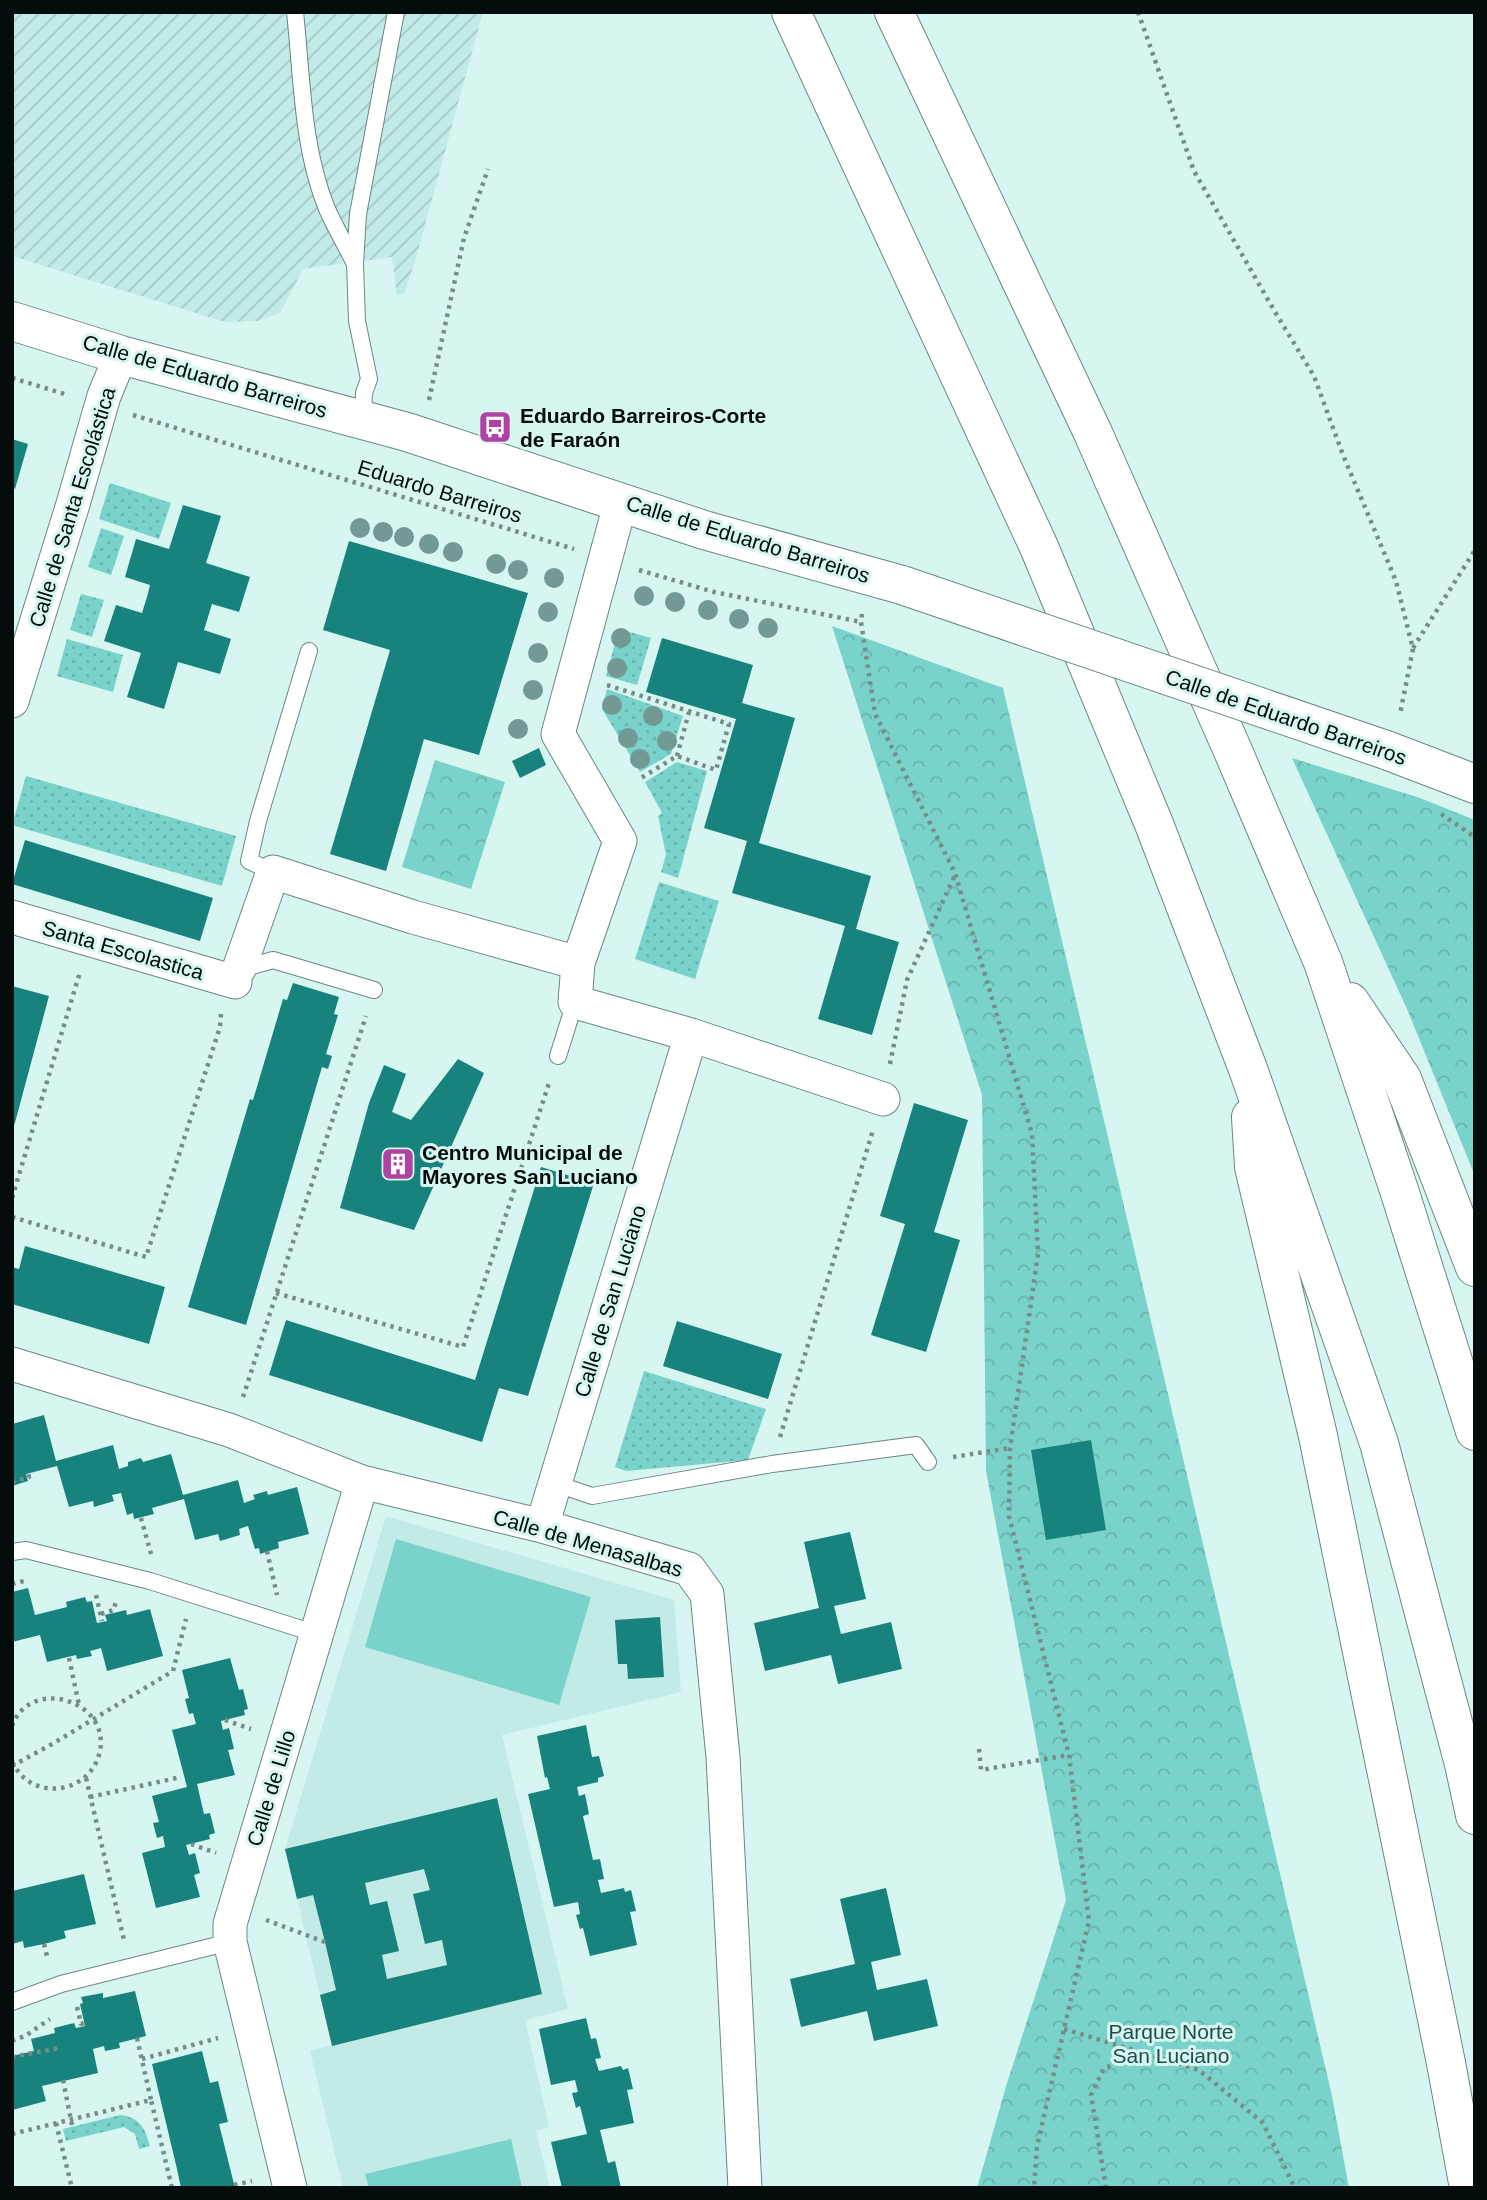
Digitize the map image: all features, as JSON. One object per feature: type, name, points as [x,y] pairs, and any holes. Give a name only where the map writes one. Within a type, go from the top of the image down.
[{"type":"main road","points":[[791,12],[1039,547],[1154,824],[1248,1069],[1379,1443],[1475,1815]]},
{"type":"main road","points":[[894,12],[1093,433],[1323,962],[1475,1431]]},
{"type":"main road","name":"Calle de Eduardo Barreiros","points":[[12,321],[121,355],[407,432],[705,530],[902,585],[1475,783]]},
{"type":"main road","points":[[1323,962],[1402,1079],[1475,1267]]},
{"type":"main road","points":[[1248,1069],[1254,1167],[1318,1436],[1469,2188]]},
{"type":"street","name":"Calle de Santa Escolástica","points":[[12,701],[101,405],[121,355]]},
{"type":"street","points":[[621,501],[558,734],[620,841],[578,963],[575,1002],[691,1035],[883,1099]]},
{"type":"street","points":[[232,986],[273,872],[413,917],[578,963]]},
{"type":"street","name":"Santa Escolastica","points":[[12,917],[232,986]]},
{"type":"street","name":"Calle de San Luciano","points":[[542,1526],[691,1035]]},
{"type":"street","name":"Calle de Menasalbas","points":[[12,1364],[229,1430],[362,1482],[542,1526],[689,1569],[707,1594],[723,1757],[745,2188]]},
{"type":"street","name":"Calle de Lillo","points":[[290,2188],[230,1942],[230,1924],[362,1482]]},
{"type":"lane","points":[[295,12],[309,138],[318,179],[327,209],[355,264]]},
{"type":"lane","points":[[363,420],[364,393],[369,379],[358,320],[355,264],[358,214],[396,12]]},
{"type":"lane","points":[[273,872],[249,861],[258,821],[309,651]]},
{"type":"lane","points":[[232,986],[273,960],[374,990]]},
{"type":"lane","points":[[558,1056],[575,1002]]},
{"type":"lane","points":[[554,1483],[592,1496],[772,1464],[916,1445],[928,1462]]},
{"type":"lane","points":[[12,1552],[26,1550],[150,1581],[317,1634]]},
{"type":"lane","points":[[12,2003],[61,1984],[230,1942]]},
{"type":"path","points":[[1138,12],[1194,171],[1314,376],[1343,455],[1396,581],[1413,649]]},
{"type":"path","points":[[429,401],[464,238],[488,169]]},
{"type":"path","name":"Eduardo Barreiros","points":[[12,378],[714,592],[861,622]]},
{"type":"path","points":[[1389,752],[1413,649],[1475,550]]},
{"type":"path","points":[[864,603],[861,622],[875,714],[956,873],[1032,1134],[1038,1254],[1010,1448],[1009,1516],[1069,1755],[1089,1921],[1037,2146],[1034,2188]]},
{"type":"path","points":[[595,681],[729,724],[716,770],[677,756]]},
{"type":"path","points":[[641,778],[677,756],[689,712]]},
{"type":"path","points":[[772,1464],[883,1099],[907,980],[956,873]]},
{"type":"path","points":[[12,1198],[89,941]]},
{"type":"path","points":[[12,1217],[146,1257],[232,986]]},
{"type":"path","points":[[229,1430],[249,1383],[374,990]]},
{"type":"path","points":[[276,1293],[463,1347],[558,1056]]},
{"type":"path","points":[[928,1462],[1010,1448]]},
{"type":"path","points":[[12,1482],[29,1477],[28,1473]]},
{"type":"path","points":[[141,1518],[154,1567],[150,1581]]},
{"type":"path","points":[[267,1551],[279,1603],[275,1621]]},
{"type":"path","points":[[93,1585],[102,1621]]},
{"type":"path","points":[[101,1614],[114,1610],[117,1592]]},
{"type":"path","points":[[12,1726],[23,1709],[36,1701],[51,1697],[66,1699],[79,1705],[94,1719],[100,1734],[100,1750],[95,1765],[86,1778],[61,1789],[47,1789],[33,1785],[13,1764],[94,1719],[173,1671],[192,1594]]},
{"type":"path","points":[[69,1658],[79,1705]]},
{"type":"path","points":[[979,1749],[981,1770],[1069,1755]]},
{"type":"path","points":[[90,1797],[181,1777]]},
{"type":"path","points":[[86,1778],[130,1969]]},
{"type":"path","points":[[191,1844],[220,1854]]},
{"type":"path","points":[[264,1919],[325,1942]]},
{"type":"path","points":[[74,1996],[80,2024]]},
{"type":"path","points":[[1064,2029],[1199,2070],[1262,2123],[1295,2188]]},
{"type":"path","points":[[137,2038],[172,2188]]},
{"type":"path","points":[[142,2059],[218,2038]]},
{"type":"path","points":[[12,2056],[59,2048]]},
{"type":"path","points":[[1106,2188],[1091,2095],[1104,2068],[1146,2054]]},
{"type":"path","points":[[64,2080],[71,2122]]},
{"type":"path","points":[[12,2134],[71,2122],[151,2100]]},
{"type":"path","points":[[57,2123],[72,2188]]},
{"type":"path","points":[[234,2185],[252,2181]]},
{"type":"shaded area","points":[[12,12],[483,12],[404,293],[397,295],[392,257],[303,269],[280,313],[257,321],[225,322],[12,256]]},
{"type":"shaded area","points":[[386,1516],[674,1600],[681,1692],[502,1735],[568,2009],[525,2020],[549,2127],[536,2131],[550,2188],[343,2188],[310,2051],[332,2045],[285,1849]]},
{"type":"green space","points":[[110,483],[171,503],[159,539],[99,519]]},
{"type":"green space","points":[[101,528],[124,536],[111,575],[88,567]]},
{"type":"green space","points":[[81,594],[104,600],[92,637],[70,630]]},
{"type":"green space","name":"Parque Norte San Luciano","points":[[832,626],[1003,688],[1332,2096],[1349,2188],[977,2188],[1007,2083],[1066,1900],[986,1471],[982,1095]]},
{"type":"green space","points":[[619,629],[651,638],[637,685],[606,676]]},
{"type":"green space","points":[[67,639],[123,655],[113,692],[57,676]]},
{"type":"green space","points":[[607,689],[683,716],[671,754],[640,772],[602,709]]},
{"type":"green space","points":[[1292,758],[1420,798],[1475,820],[1475,1176],[1407,1009]]},
{"type":"green space","points":[[435,760],[505,782],[471,889],[402,867]]},
{"type":"green space","points":[[677,762],[707,771],[678,878],[661,872],[666,855],[658,816],[662,813],[645,782]]},
{"type":"green space","points":[[26,776],[236,836],[222,886],[12,825]]},
{"type":"green space","points":[[659,882],[719,901],[695,979],[635,959]]},
{"type":"green space","points":[[644,1371],[766,1409],[748,1460],[626,1471],[615,1467]]},
{"type":"green space","points":[[396,1539],[591,1597],[559,1705],[365,1647]]},
{"type":"green space","points":[[120,2115],[141,2124],[150,2146],[139,2149],[135,2134],[124,2127],[66,2141],[63,2129]]},
{"type":"green space","points":[[511,2139],[522,2188],[369,2188],[365,2174]]},
{"type":"building","points":[[12,439],[28,444],[15,489],[12,488]]},
{"type":"building","points":[[183,505],[221,516],[206,563],[250,577],[239,612],[212,604],[204,630],[231,639],[220,674],[178,662],[164,709],[127,697],[141,653],[104,641],[116,605],[142,613],[150,585],[125,577],[136,539],[169,549]]},
{"type":"building","points":[[349,541],[528,593],[479,755],[424,739],[386,871],[330,854],[390,650],[323,630]]},
{"type":"building","points":[[662,638],[753,665],[742,703],[795,718],[759,843],[871,876],[856,929],[899,942],[872,1035],[818,1019],[845,926],[732,893],[747,841],[704,828],[736,719],[646,692]]},
{"type":"building","points":[[539,748],[546,765],[520,778],[512,761]]},
{"type":"building","points":[[25,840],[213,898],[200,941],[12,884]]},
{"type":"building","points":[[293,983],[339,997],[334,1014],[338,1015],[326,1054],[332,1056],[328,1069],[322,1067],[246,1325],[188,1307],[250,1099],[253,1100],[283,999],[287,1000]]},
{"type":"building","points":[[12,986],[49,996],[13,1130],[12,1130]]},
{"type":"building","name":"Centro Municipal de Mayores San Luciano","points":[[458,1059],[484,1073],[414,1230],[340,1208],[369,1103],[384,1065],[406,1074],[392,1112],[411,1120]]},
{"type":"building","points":[[914,1103],[968,1120],[934,1232],[960,1240],[926,1352],[871,1335],[905,1224],[880,1216]]},
{"type":"building","points":[[541,1167],[594,1183],[528,1396],[499,1388],[482,1442],[269,1375],[286,1320],[475,1380]]},
{"type":"building","points":[[25,1246],[165,1287],[149,1344],[12,1304],[12,1267],[19,1269]]},
{"type":"building","points":[[677,1321],[782,1354],[768,1399],[663,1366]]},
{"type":"building","points":[[44,1415],[56,1461],[113,1445],[119,1469],[128,1466],[128,1462],[141,1458],[143,1462],[171,1454],[183,1495],[238,1480],[244,1503],[255,1499],[253,1495],[267,1491],[268,1495],[297,1487],[309,1534],[278,1542],[279,1548],[260,1554],[259,1548],[255,1549],[248,1526],[239,1529],[240,1535],[220,1541],[218,1534],[195,1540],[184,1499],[152,1508],[154,1514],[134,1519],[133,1513],[127,1515],[121,1493],[112,1495],[114,1501],[94,1507],[93,1501],[69,1507],[57,1466],[26,1474],[28,1481],[12,1486],[12,1424]]},
{"type":"building","points":[[1091,1440],[1106,1530],[1046,1540],[1031,1450]]},
{"type":"building","points":[[850,1532],[866,1599],[834,1606],[841,1634],[891,1622],[902,1669],[838,1684],[831,1655],[765,1671],[754,1623],[819,1608],[804,1542]]},
{"type":"building","points":[[28,1588],[35,1615],[67,1607],[66,1602],[85,1597],[87,1602],[92,1601],[97,1623],[107,1621],[105,1615],[126,1610],[127,1615],[150,1609],[163,1656],[107,1671],[101,1648],[90,1651],[92,1656],[77,1659],[76,1655],[47,1662],[40,1635],[12,1642],[12,1592]]},
{"type":"building","points":[[660,1617],[664,1677],[628,1679],[627,1664],[618,1664],[615,1620]]},
{"type":"building","points":[[230,1658],[239,1690],[243,1689],[248,1709],[244,1710],[245,1715],[221,1721],[223,1730],[229,1728],[234,1749],[228,1750],[235,1775],[197,1784],[204,1814],[210,1813],[215,1833],[209,1835],[210,1839],[186,1845],[189,1855],[195,1853],[200,1873],[194,1875],[200,1897],[156,1908],[142,1853],[165,1847],[163,1836],[157,1838],[153,1823],[159,1822],[152,1796],[187,1787],[172,1730],[196,1724],[193,1713],[189,1714],[185,1699],[189,1698],[182,1670]]},
{"type":"building","points":[[586,1725],[592,1757],[599,1756],[604,1776],[598,1778],[598,1782],[577,1787],[579,1796],[585,1794],[589,1814],[583,1816],[593,1860],[600,1859],[604,1879],[598,1880],[601,1893],[624,1888],[625,1892],[631,1890],[636,1911],[630,1912],[637,1945],[590,1956],[583,1928],[580,1929],[576,1915],[580,1914],[578,1902],[554,1907],[528,1794],[550,1789],[547,1777],[545,1778],[537,1736]]},
{"type":"building","points":[[497,1798],[542,1994],[332,2046],[320,1995],[336,1990],[325,1942],[313,1895],[297,1899],[285,1849]],"holes":[[[424,1869],[430,1890],[413,1894],[425,1944],[442,1940],[447,1965],[387,1979],[382,1955],[399,1951],[387,1901],[370,1905],[365,1883]]]},
{"type":"building","points":[[84,1874],[96,1924],[64,1931],[66,1938],[44,1944],[24,1948],[23,1941],[12,1944],[12,1891]]},
{"type":"building","points":[[886,1888],[901,1955],[871,1962],[877,1990],[927,1979],[938,2026],[874,2041],[867,2011],[801,2027],[790,1979],[855,1964],[840,1899]]},
{"type":"building","points":[[135,1991],[146,2036],[119,2043],[120,2048],[105,2051],[104,2046],[93,2049],[98,2073],[42,2086],[46,2101],[12,2110],[12,2056],[34,2051],[31,2039],[55,2033],[54,2028],[74,2023],[76,2028],[85,2026],[81,1997],[103,1993],[103,1998]]},
{"type":"building","points":[[586,2018],[591,2039],[596,2038],[601,2058],[595,2059],[599,2071],[621,2066],[623,2070],[628,2068],[633,2089],[627,2090],[634,2123],[600,2130],[608,2163],[615,2161],[621,2188],[562,2188],[551,2142],[587,2134],[580,2106],[576,2108],[572,2093],[578,2092],[575,2080],[551,2085],[539,2029]]},
{"type":"building","points":[[202,2051],[210,2083],[218,2081],[228,2122],[219,2124],[235,2188],[181,2188],[152,2064]]},
{"type":"place","name":"Eduardo Barreiros-Corte de Faraón","points":[[495,427]]},
{"type":"place","name":"Centro Municipal de Mayores San Luciano","points":[[398,1164]]}]
